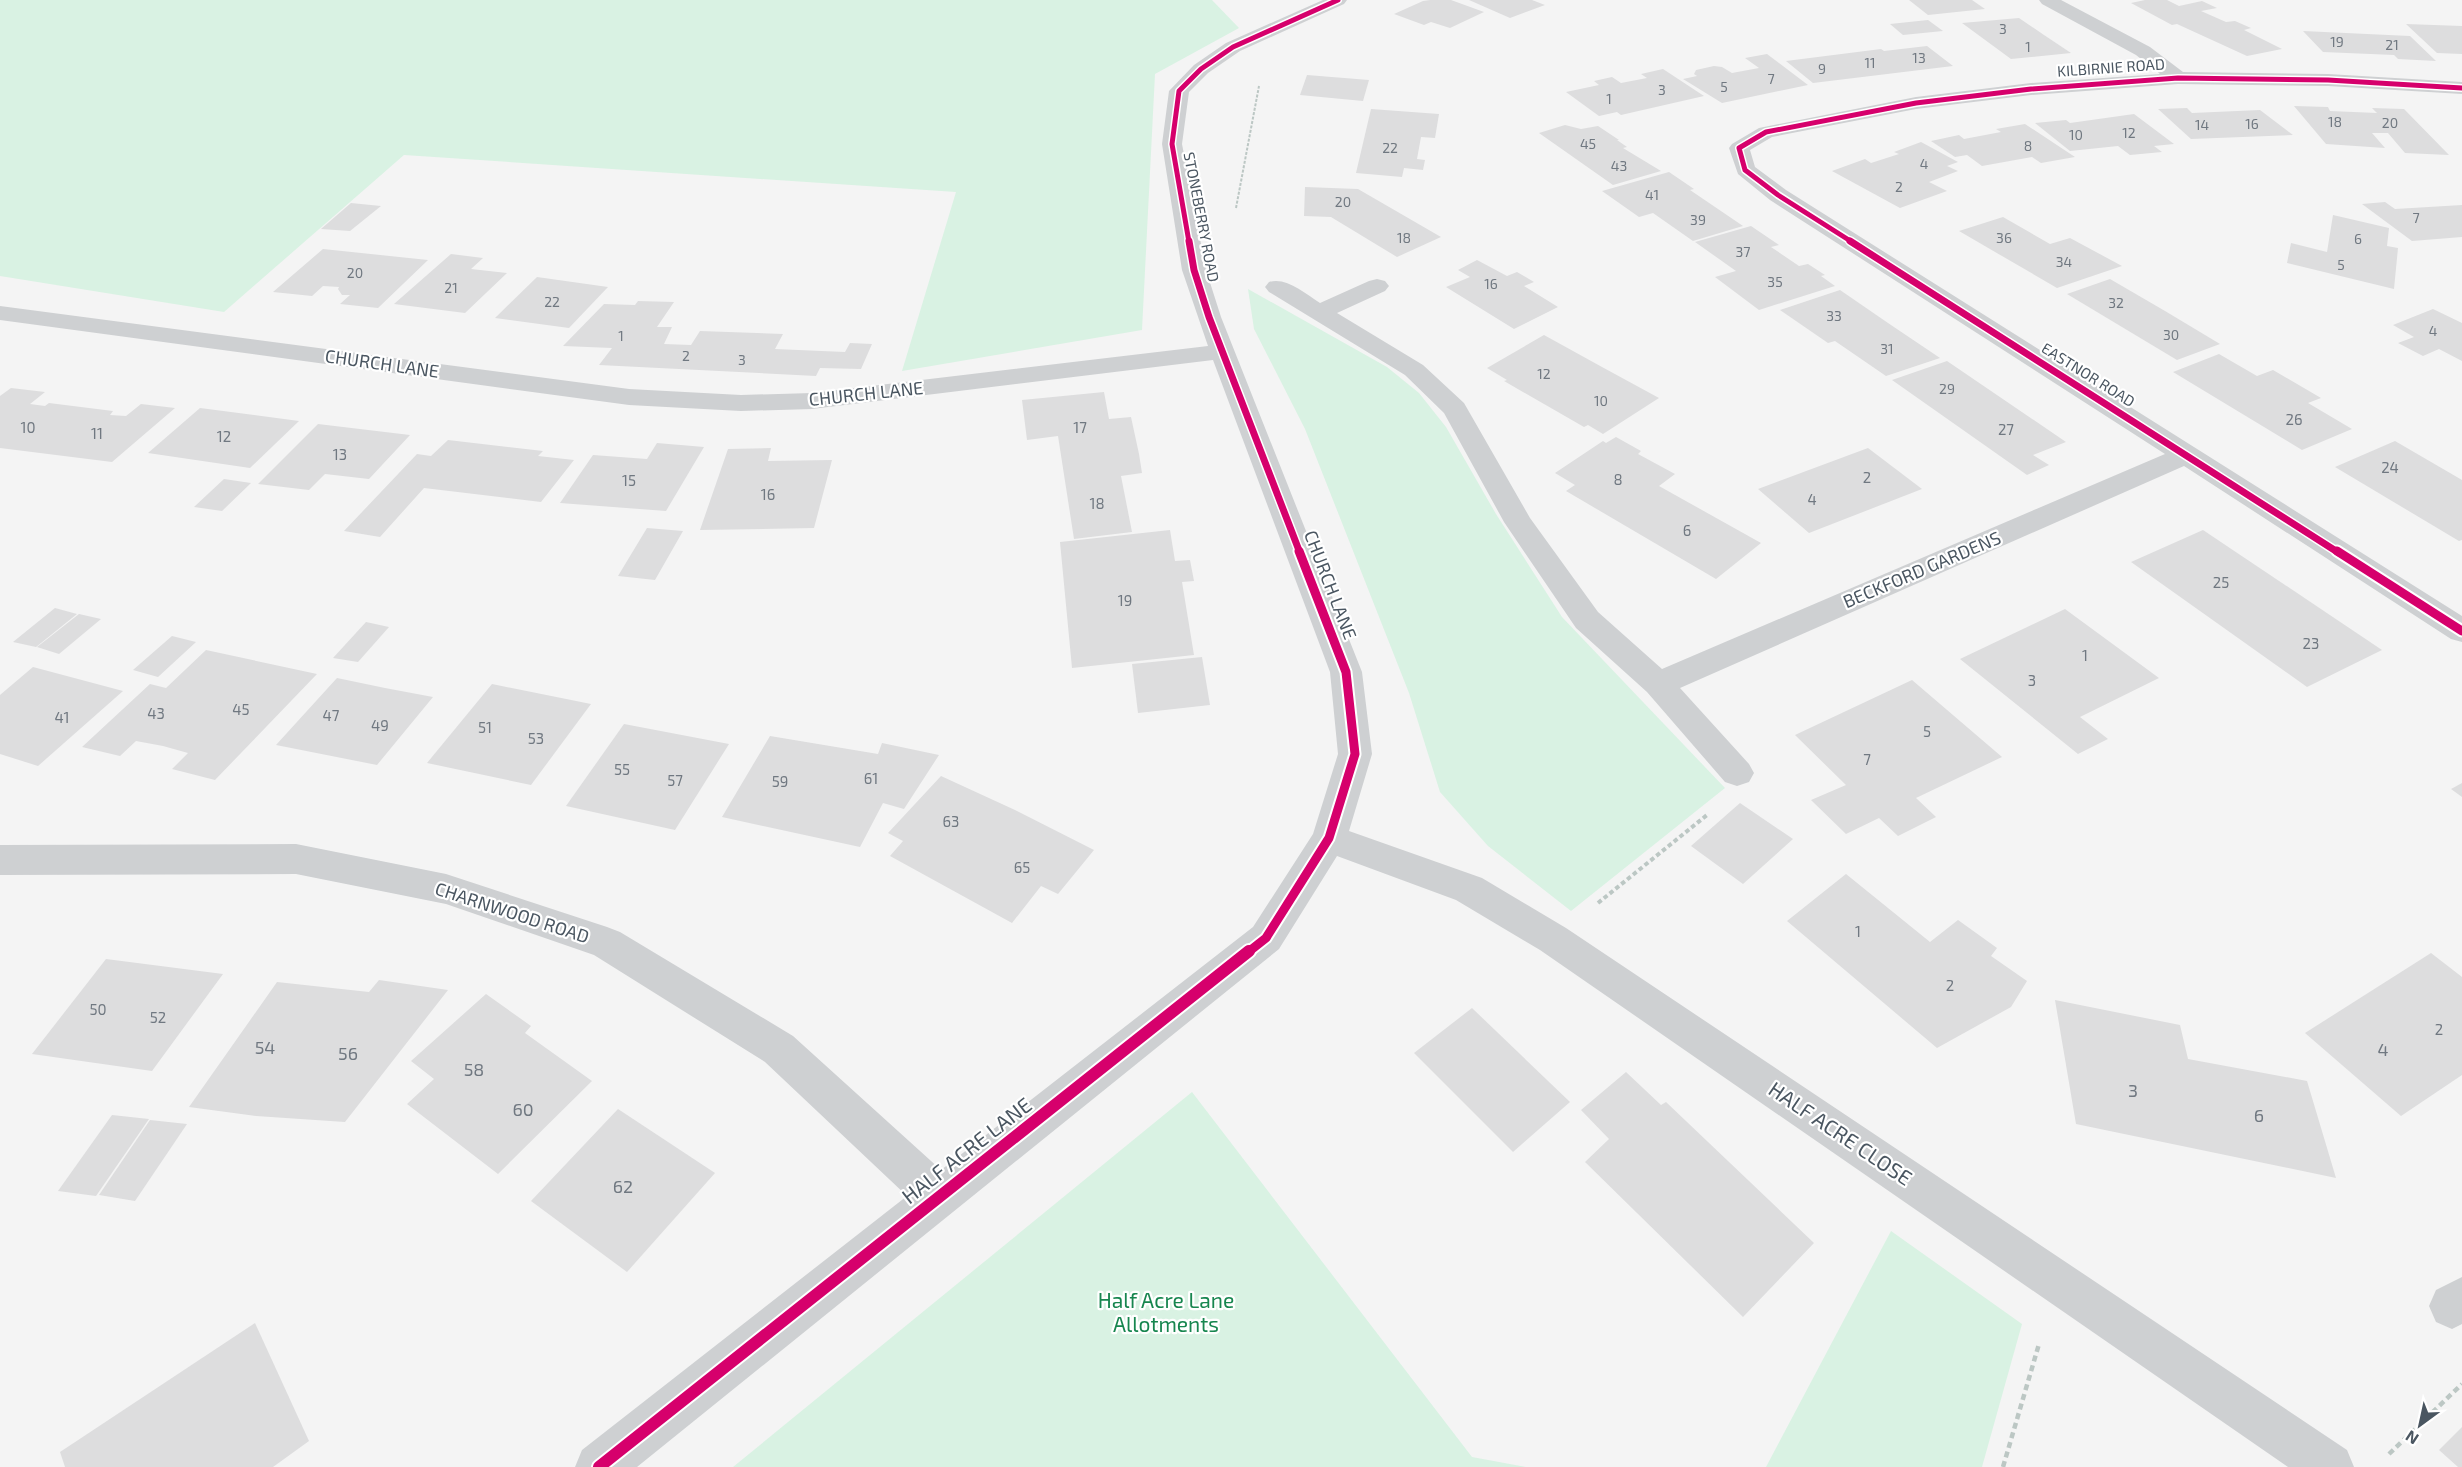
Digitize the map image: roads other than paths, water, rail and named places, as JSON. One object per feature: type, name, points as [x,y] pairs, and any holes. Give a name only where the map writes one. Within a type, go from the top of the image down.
[{"type":"street","name":"STONEBERRY ROAD","points":[[1221,352],[1194,270],[1172,144],[1179,92],[1201,69],[1233,47],[1338,0]]},
{"type":"street","points":[[2048,0],[2143,51],[2178,78]]},
{"type":"street","name":"KILBIRNIE ROAD","points":[[1766,132],[1916,103],[2031,89],[2178,78],[2328,80],[2462,88]]},
{"type":"street","name":"EASTNOR ROAD","points":[[1766,132],[1739,148],[1745,170],[1778,195],[2462,631]]},
{"type":"street","points":[[1321,311],[1377,286]]},
{"type":"street","points":[[1277,287],[1321,311],[1414,370],[1455,409],[1518,522],[1587,620],[1658,684],[1737,773]]},
{"type":"street","name":"CHURCH LANE","points":[[0,313],[629,397],[741,403],[812,401],[1221,352],[1346,672],[1355,754],[1329,838]]},
{"type":"street","name":"BECKFORD GARDENS","points":[[1658,684],[2187,455]]},
{"type":"street","name":"HALF ACRE CLOSE","points":[[1329,838],[1469,889],[1553,939],[2330,1467]]},
{"type":"street","name":"HALF ACRE LANE","points":[[599,1467],[1266,938],[1329,838]]},
{"type":"street","name":"CHARNWOOD ROAD","points":[[0,860],[296,859],[446,889],[607,943],[779,1049],[939,1197]]},
{"type":"park label","name":"Half Acre Lane Allotments","points":[[1166,1313]]}]
